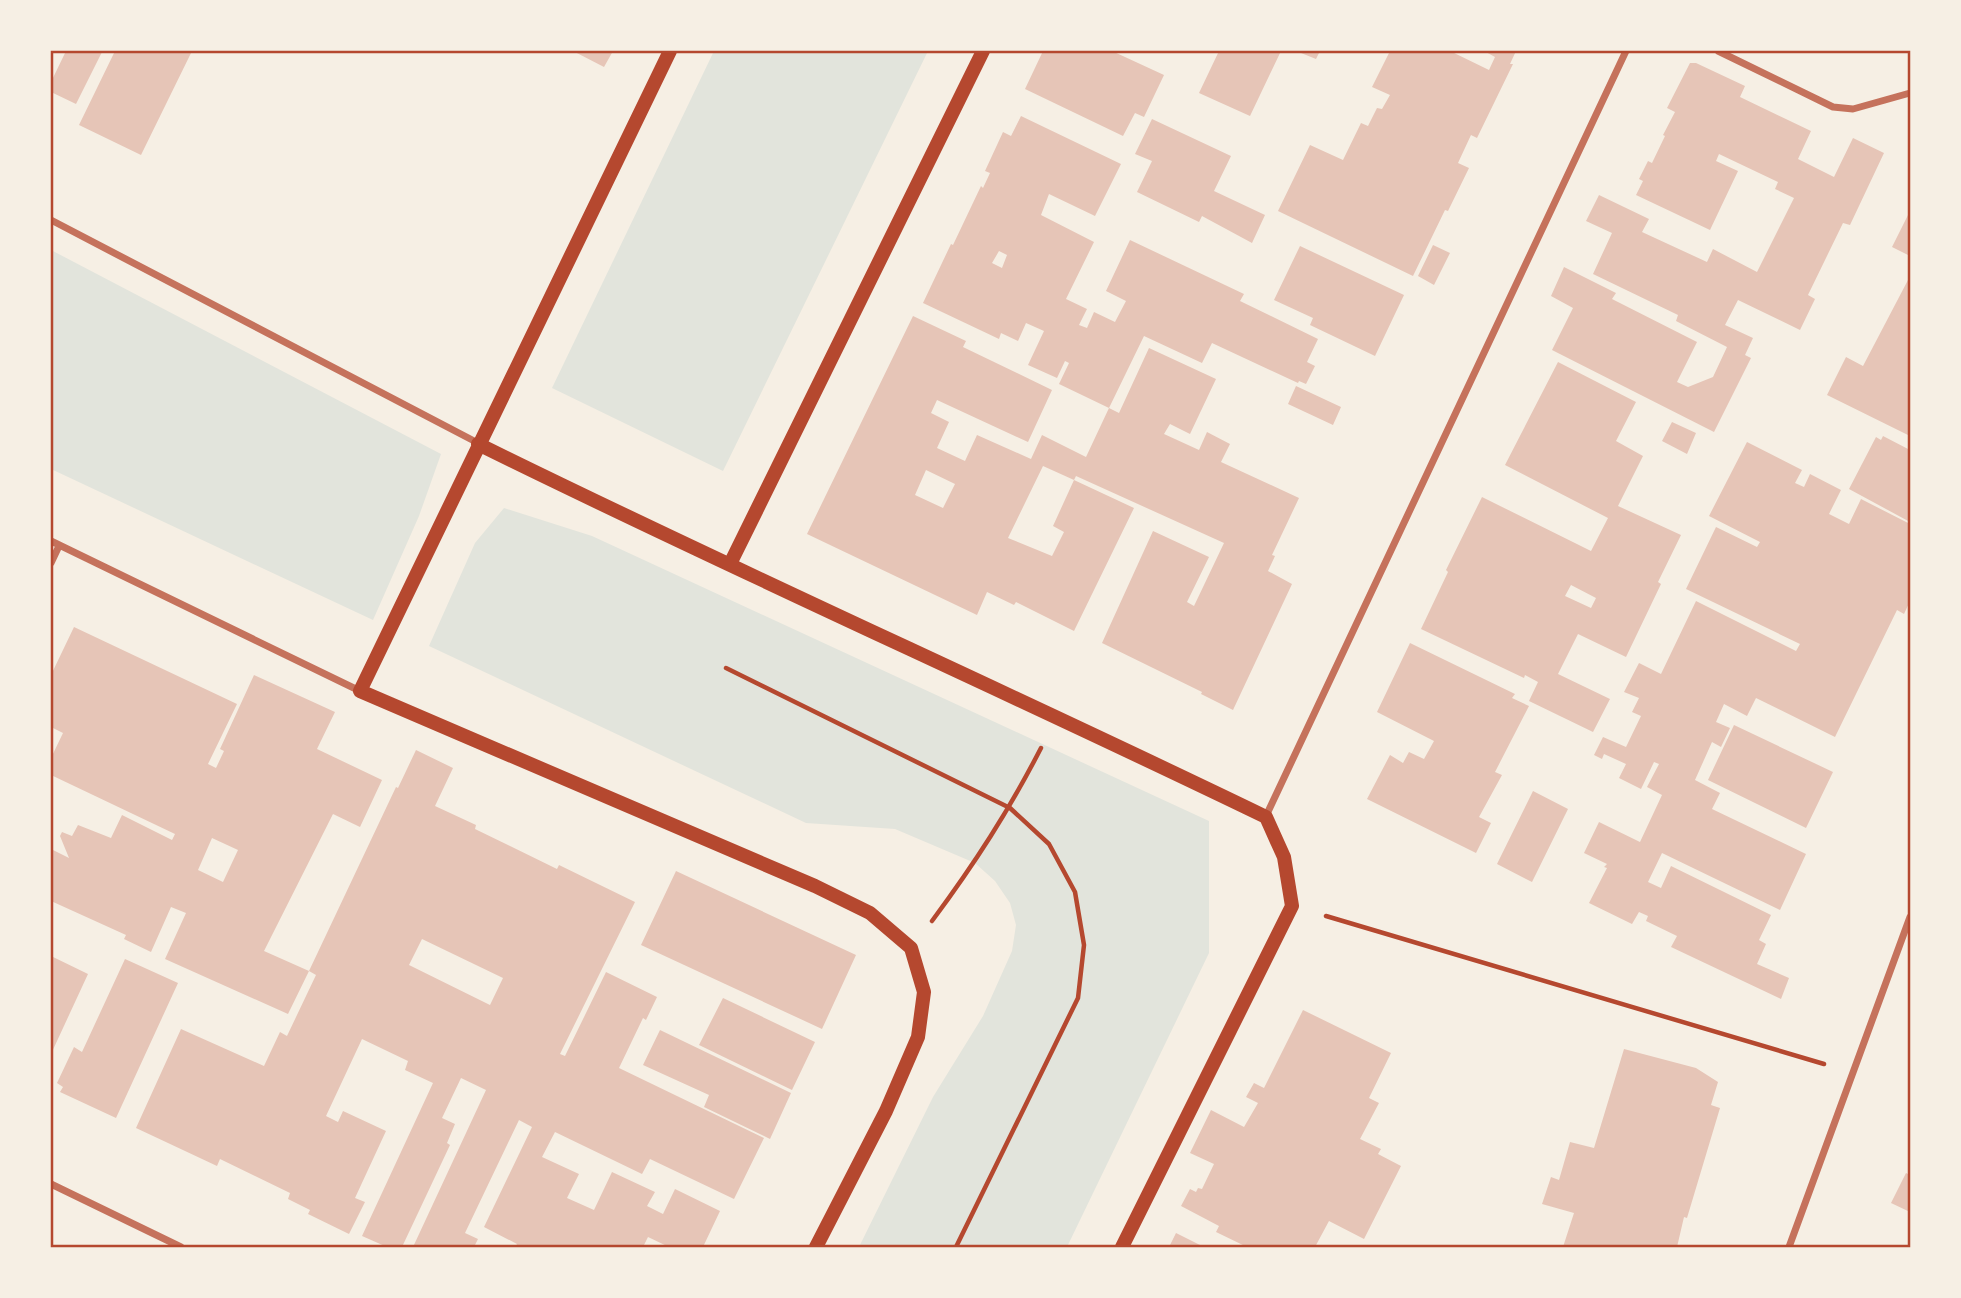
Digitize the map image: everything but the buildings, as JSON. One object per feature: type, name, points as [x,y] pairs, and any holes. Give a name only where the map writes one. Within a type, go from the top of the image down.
[{"type":"main road","points":[[670,51],[360,691],[815,886],[870,913],[911,948],[924,992],[918,1037],[886,1111],[816,1247]]},
{"type":"main road","points":[[730,564],[983,51]]},
{"type":"main road","points":[[478,444],[617,512],[1058,716],[1266,817],[1283,857],[1292,906],[1122,1247]]},
{"type":"street","points":[[1266,817],[1626,51]]},
{"type":"street","points":[[1718,51],[1833,107],[1853,109],[1910,93]]},
{"type":"street","points":[[51,220],[478,444]]},
{"type":"street","points":[[51,541],[360,691]]},
{"type":"street","points":[[51,563],[59,545]]},
{"type":"street","points":[[1790,1247],[1910,917]]},
{"type":"street","points":[[51,1184],[181,1247]]},
{"type":"path","points":[[726,668],[1010,807],[1049,844],[1075,892],[1084,944],[1078,998],[956,1247]]},
{"type":"path","points":[[911,948],[975,863],[1010,807],[1058,716]]},
{"type":"path","points":[[1292,906],[1854,1073]]},
{"type":"shaded area","points":[[714,51],[928,51],[723,471],[552,388]]},
{"type":"shaded area","points":[[51,250],[441,454],[419,516],[373,620],[51,469]]},
{"type":"shaded area","points":[[504,508],[592,536],[1209,821],[1209,953],[1067,1247],[859,1247],[933,1097],[983,1016],[1012,951],[1016,925],[1010,903],[995,881],[975,863],[895,829],[806,823],[429,646],[475,543]]}]
